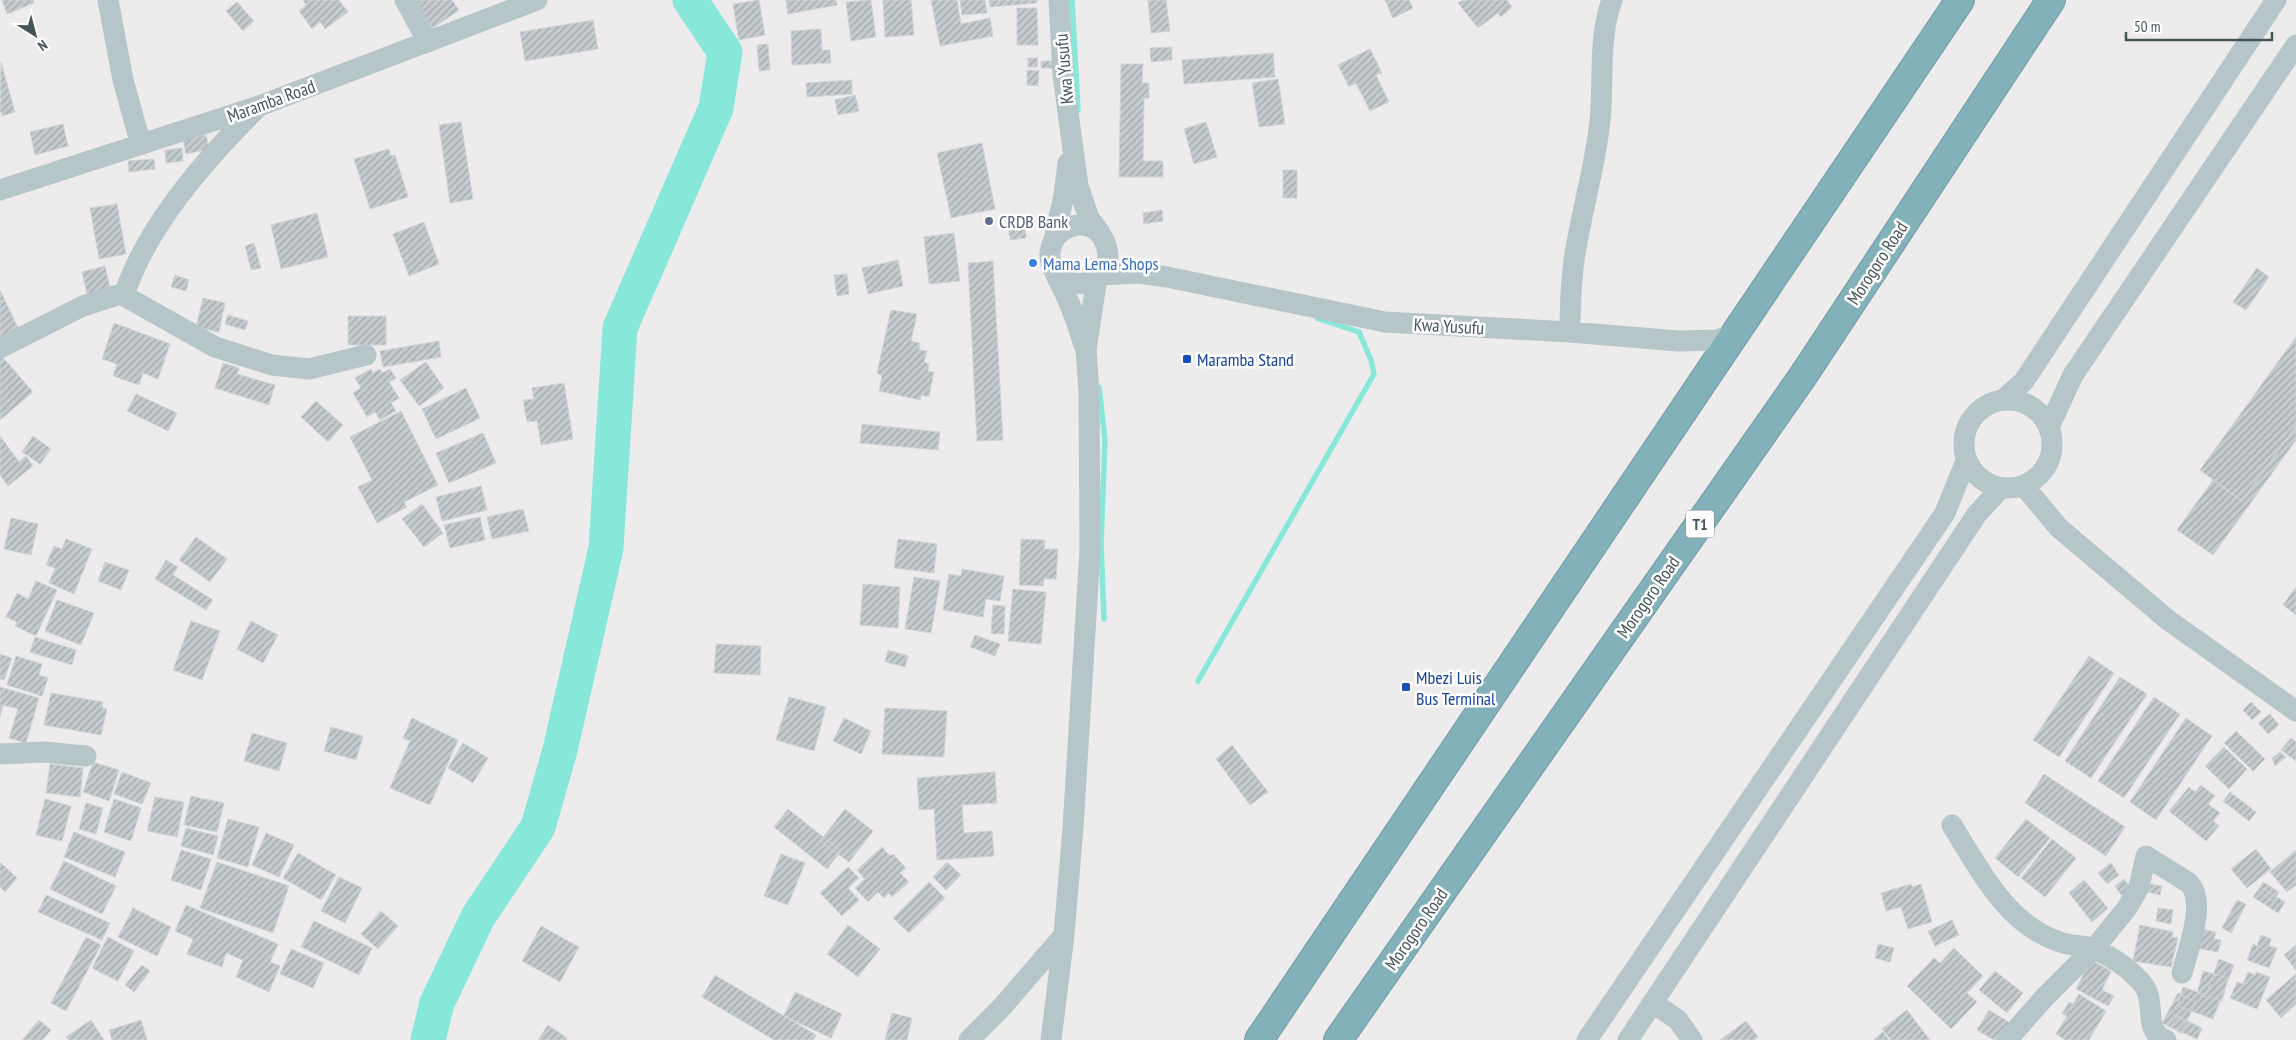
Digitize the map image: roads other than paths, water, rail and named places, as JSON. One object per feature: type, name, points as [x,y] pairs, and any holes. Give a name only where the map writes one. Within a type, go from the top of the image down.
[{"type":"highway","points":[[1259,1040],[1960,0]]},
{"type":"highway","name":"Morogoro Road","points":[[1338,1040],[1803,376],[2051,0]]},
{"type":"street","points":[[108,0],[123,80],[141,145]]},
{"type":"street","points":[[405,0],[428,42]]},
{"type":"street","name":"Maramba Road","points":[[0,190],[259,106],[537,0]]},
{"type":"street","name":"Kwa Yusufu","points":[[1059,0],[1063,75],[1071,138],[1083,205],[1102,236],[1113,249],[1129,262],[1167,277]]},
{"type":"street","points":[[1570,332],[1570,296],[1574,258],[1588,195],[1600,122],[1602,45],[1612,0]]},
{"type":"street","points":[[1587,1040],[1945,513],[1966,461],[1964,438],[1967,426],[1981,408],[2003,400],[2024,381],[2276,0]]},
{"type":"street","points":[[2049,427],[2073,375],[2296,46]]},
{"type":"street","points":[[124,295],[131,275],[172,205],[203,164],[259,106]]},
{"type":"street","name":"Kwa Yusufu","points":[[1054,240],[1064,194],[1071,138]]},
{"type":"street","points":[[1052,1040],[1064,935],[1090,550],[1089,392],[1086,350],[1099,276],[1109,257],[1102,236],[1087,226],[1071,226],[1058,234],[1054,240],[1050,255],[1054,270],[1067,298],[1086,350]]},
{"type":"street","points":[[1054,270],[1065,280],[1072,283],[1087,283],[1099,276]]},
{"type":"street","name":"Kwa Yusufu","points":[[1099,276],[1139,273],[1167,277],[1385,322],[1570,332],[1678,341],[1718,340],[1735,334]]},
{"type":"street","points":[[0,348],[84,306],[124,295],[214,347],[272,365],[309,369],[366,355]]},
{"type":"street","points":[[1966,461],[1980,479],[2001,488],[2024,486],[2034,480],[2049,461],[2052,439],[2049,427],[2036,409],[2026,403],[2003,400]]},
{"type":"street","points":[[2024,486],[2059,528],[2168,620],[2296,710]]},
{"type":"street","points":[[1628,1040],[1972,522],[2001,488]]},
{"type":"street","points":[[0,754],[44,752],[86,756]]},
{"type":"street","points":[[1952,825],[1989,885],[2034,930],[2060,942],[2093,949],[2122,966],[2143,984],[2148,994],[2154,1032],[2158,1037],[2166,1040]]},
{"type":"street","points":[[2007,1040],[2044,998],[2093,949],[2134,898],[2139,887],[2146,856],[2195,888],[2198,898],[2197,914],[2182,973]]},
{"type":"street","points":[[969,1040],[1002,1007],[1064,935]]},
{"type":"street","points":[[1653,1003],[1678,1020],[1692,1040]]},
{"type":"waterway","points":[[428,1040],[437,1003],[478,917],[538,827],[560,750],[606,548],[620,328],[716,108],[725,52],[690,0]]},
{"type":"waterway","points":[[1072,0],[1078,110]]},
{"type":"waterway","points":[[1198,681],[1374,374],[1371,360],[1359,332],[1317,318]]},
{"type":"waterway","points":[[1099,387],[1105,440],[1101,544],[1104,619]]},
{"type":"place","name":"CRDB Bank","points":[[989,221]]},
{"type":"place","name":"Mama Lema Shops","points":[[1033,263]]},
{"type":"place","name":"Maramba Stand","points":[[1187,359]]},
{"type":"place","name":"Mbezi Luis Bus Terminal","points":[[1406,687]]}]
